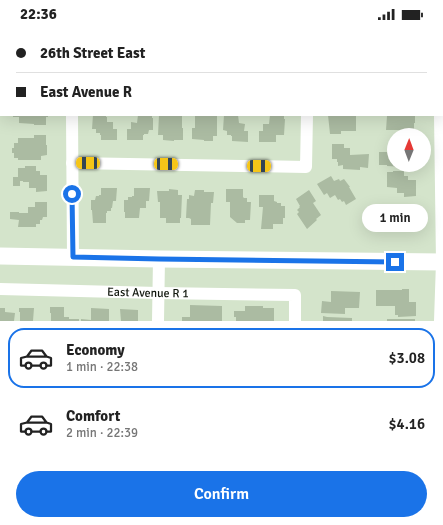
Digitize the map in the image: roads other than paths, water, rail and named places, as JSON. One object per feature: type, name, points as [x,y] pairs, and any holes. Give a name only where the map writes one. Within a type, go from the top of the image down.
[{"type":"main road","points":[[0,256],[442,262]]},
{"type":"street","points":[[72,116],[73,257]]},
{"type":"street","points":[[72,163],[306,167],[307,116]]},
{"type":"street","points":[[440,116],[442,262],[440,321]]},
{"type":"street","points":[[158,321],[159,259]]},
{"type":"street","name":"East Avenue R 1","points":[[0,289],[295,295],[295,321]]}]
